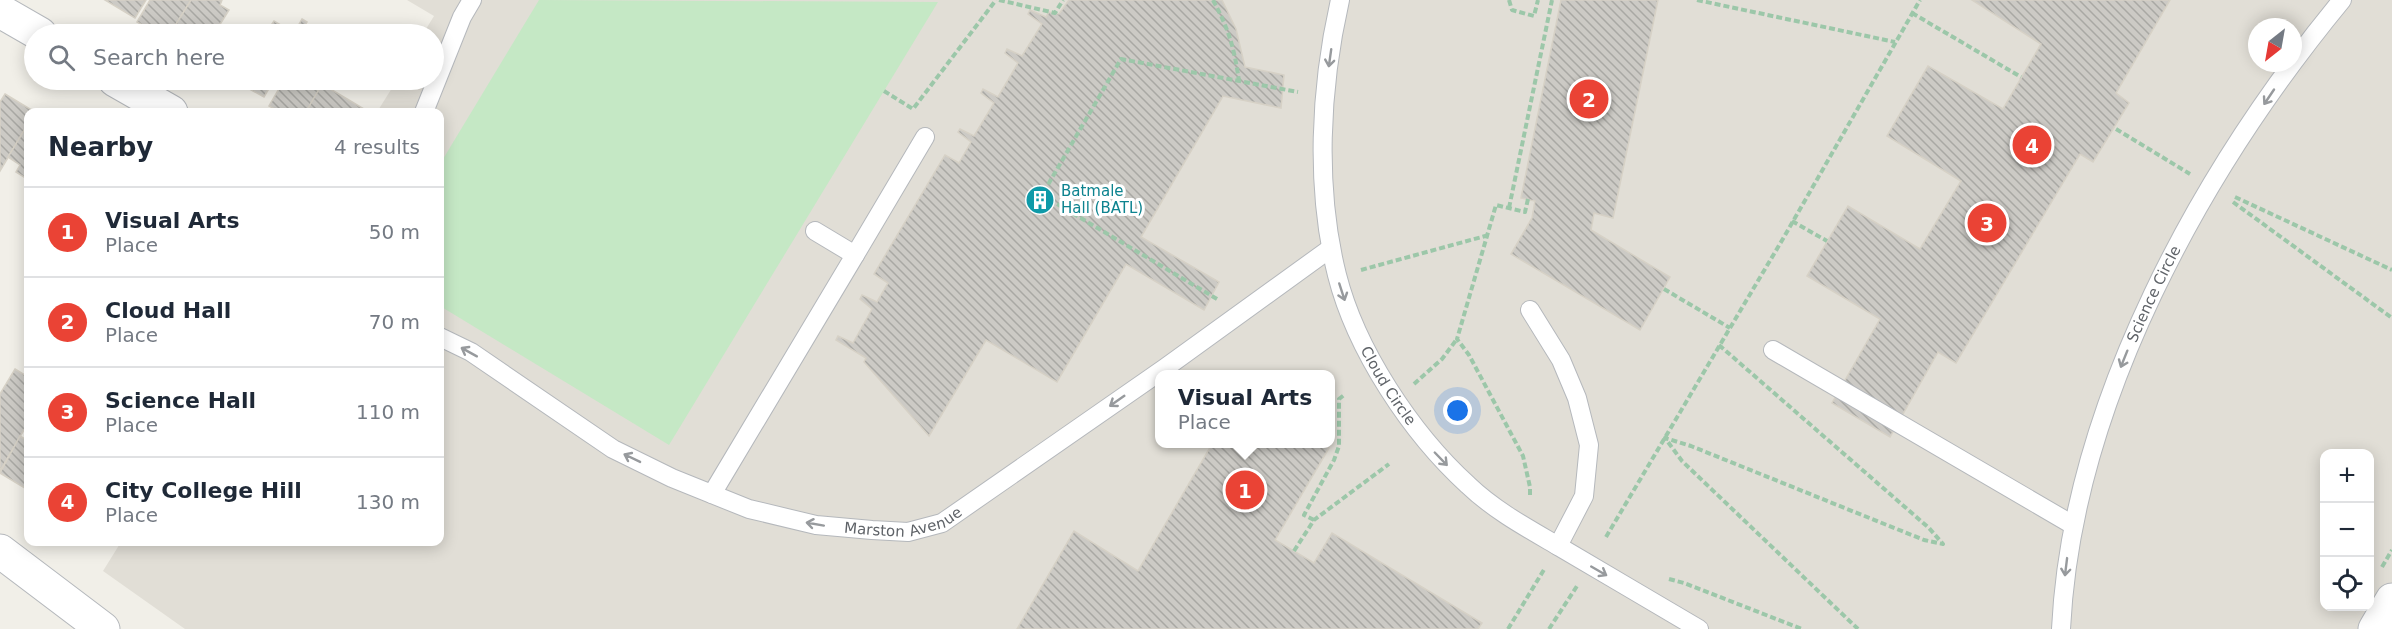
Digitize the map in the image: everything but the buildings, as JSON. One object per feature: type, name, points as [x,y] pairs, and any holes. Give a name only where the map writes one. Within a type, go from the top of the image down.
[{"type":"street","points":[[0,11],[24,25]]},
{"type":"street","points":[[132,90],[164,108]]},
{"type":"street","points":[[0,551],[103,629]]},
{"type":"street","points":[[2375,629],[2392,600]]},
{"type":"lane","points":[[444,62],[462,17],[472,0]]},
{"type":"lane","name":"Cloud Circle","points":[[1340,0],[1326,99],[1323,182],[1331,248],[1344,299],[1368,352],[1396,401],[1431,448],[1469,486],[1528,529],[1699,629]]},
{"type":"lane","name":"Science Circle","points":[[2061,629],[2062,596],[2073,525],[2102,415],[2126,354],[2176,250],[2212,186],[2284,76],[2342,0]]},
{"type":"lane","points":[[426,108],[433,90]]},
{"type":"lane","points":[[712,494],[925,137]]},
{"type":"lane","points":[[815,231],[855,255]]},
{"type":"lane","name":"Marston Avenue","points":[[1167,370],[1331,248]]},
{"type":"lane","points":[[1530,310],[1561,360],[1577,398],[1589,445],[1584,496],[1558,546]]},
{"type":"lane","name":"Marston Avenue","points":[[444,339],[471,352],[613,449],[712,494],[749,509],[816,525],[908,532],[942,523],[1155,378]]},
{"type":"lane","points":[[1773,350],[2073,525]]},
{"type":"path","points":[[884,91],[913,109],[997,0],[1055,13],[1063,0]]},
{"type":"path","points":[[1213,0],[1228,28],[1235,51],[1239,81]]},
{"type":"path","points":[[1509,0],[1512,10],[1534,16],[1538,0]]},
{"type":"path","points":[[1509,208],[1552,0]]},
{"type":"path","points":[[1697,0],[1895,42]]},
{"type":"path","points":[[1606,537],[1920,0]]},
{"type":"path","points":[[1912,13],[2021,77]]},
{"type":"path","points":[[1241,314],[1042,195],[1121,59],[1326,99]]},
{"type":"path","points":[[2116,129],[2178,166]]},
{"type":"path","points":[[2212,186],[2392,270]]},
{"type":"path","points":[[2212,186],[2392,318]]},
{"type":"path","points":[[1419,380],[1442,359],[1457,339],[1496,206],[1525,212],[1528,199]]},
{"type":"path","points":[[1792,221],[1827,240]]},
{"type":"path","points":[[1363,270],[1489,235]]},
{"type":"path","points":[[1664,288],[1730,328]]},
{"type":"path","points":[[1457,339],[1474,363],[1523,456],[1530,487],[1528,529]]},
{"type":"path","points":[[1665,438],[1691,446],[1924,540],[1943,544],[1929,528],[1719,345]]},
{"type":"path","points":[[1314,520],[1304,515],[1334,460],[1339,446],[1339,399],[1344,395]]},
{"type":"path","points":[[1665,438],[1682,461],[1858,629]]},
{"type":"path","points":[[1294,551],[1314,520],[1389,464]]},
{"type":"path","points":[[1508,629],[1558,546]]},
{"type":"path","points":[[1651,601],[1665,578],[1684,583],[1802,629]]},
{"type":"path","points":[[1549,629],[1579,583]]},
{"type":"shaded area","points":[[407,0],[2392,0],[2392,629],[185,629],[103,571],[119,546],[444,546],[444,108],[380,108],[391,90],[444,90],[444,24],[429,24],[434,16]]},
{"type":"green space","points":[[539,0],[938,2],[669,445],[444,308],[444,157]]},
{"type":"place","name":"Cloud Hall","points":[[1589,99]]},
{"type":"place","name":"City College Hill","points":[[2032,145]]},
{"type":"place","name":"Batmale Hall (BATL)","points":[[1040,200]]},
{"type":"place","name":"Science Hall","points":[[1987,223]]},
{"type":"place","name":"Visual Arts","points":[[1245,490]]}]
